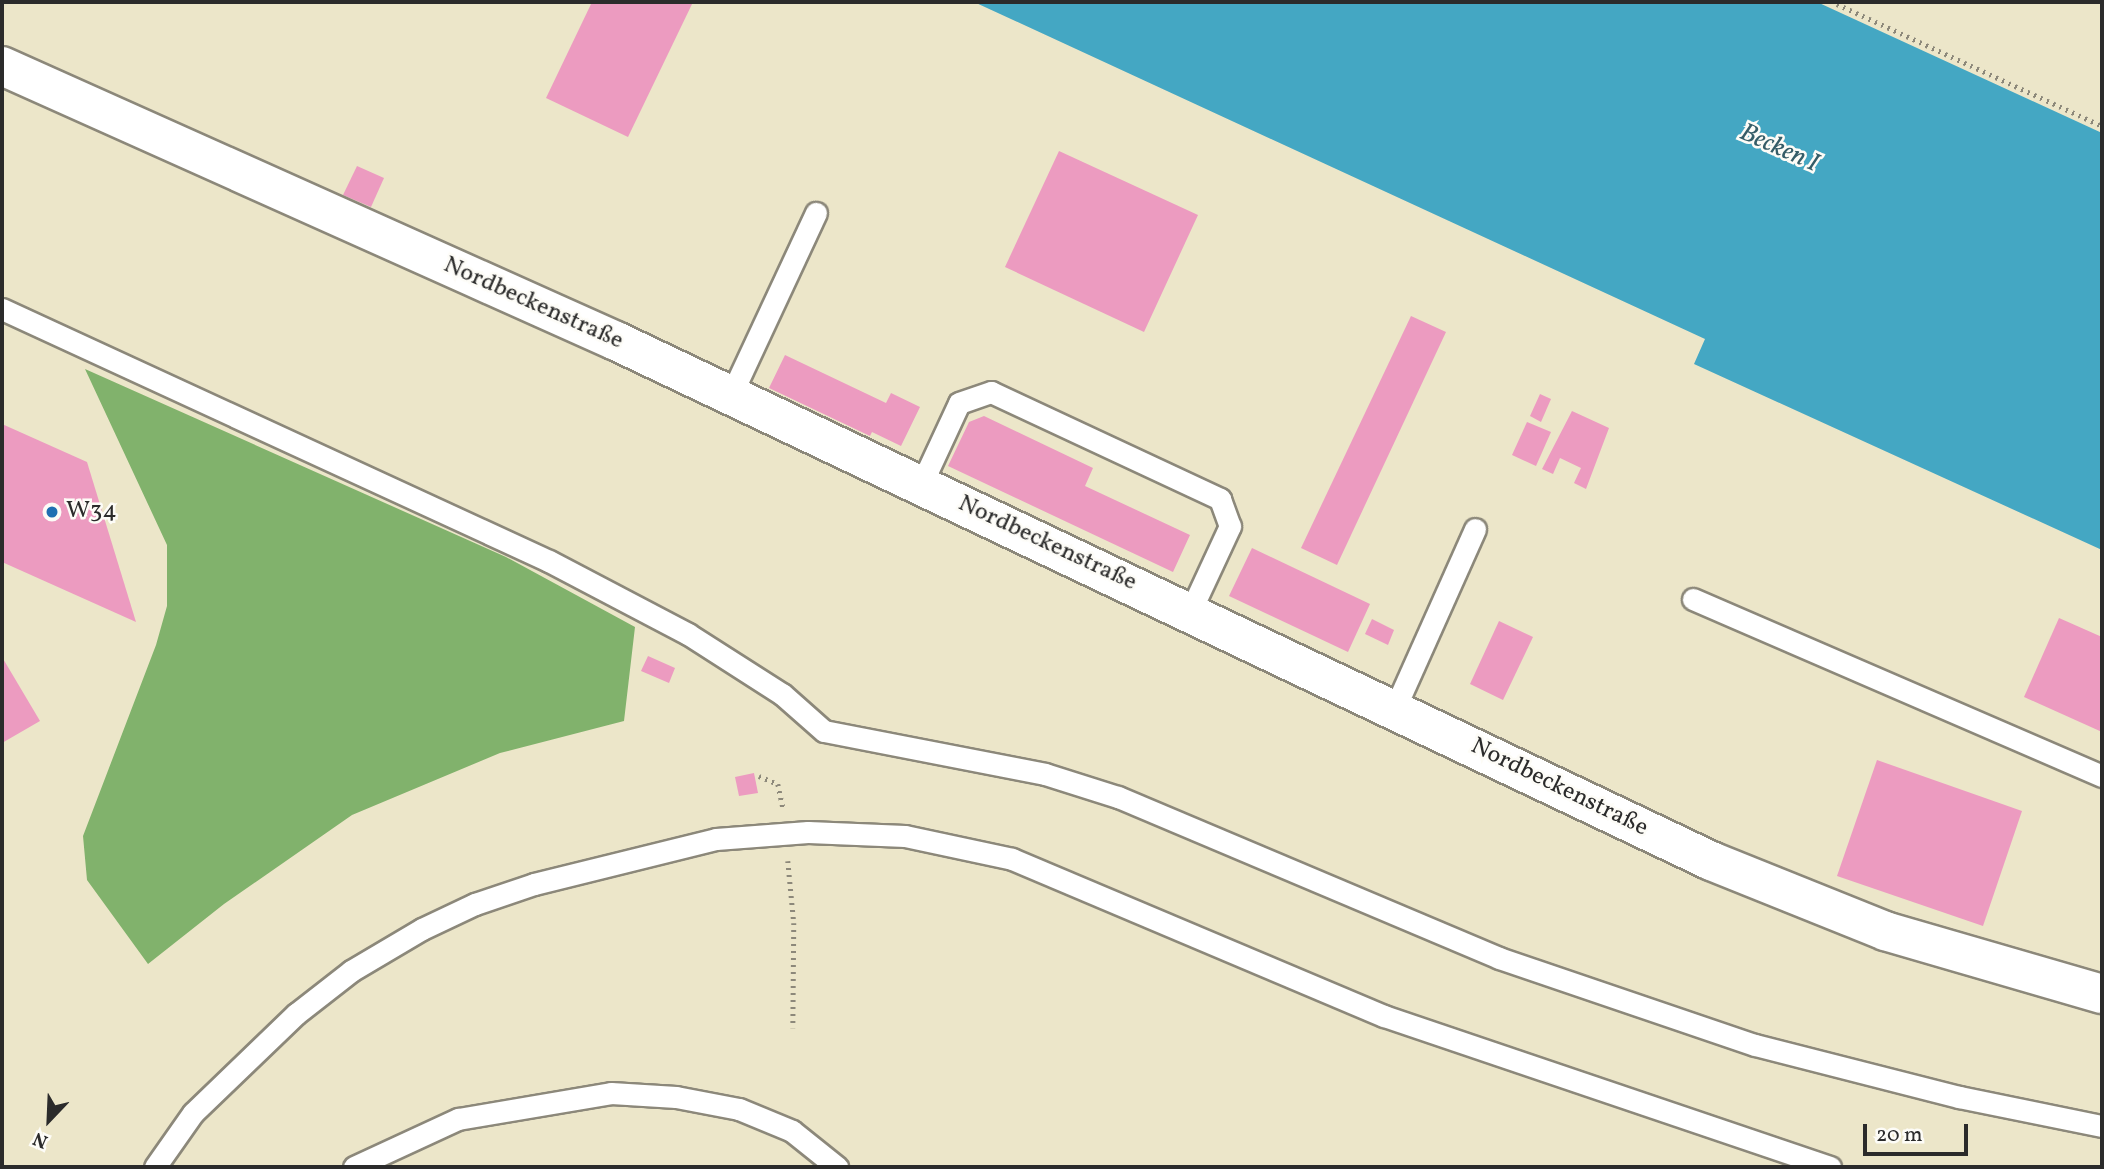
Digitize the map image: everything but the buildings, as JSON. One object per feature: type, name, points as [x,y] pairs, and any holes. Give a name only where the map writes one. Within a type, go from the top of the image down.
[{"type":"street","name":"Nordbeckenstraße","points":[[2,66],[731,395],[1711,861],[1860,921],[2102,994]]},
{"type":"lane","points":[[731,395],[816,213]]},
{"type":"lane","points":[[2,309],[549,561],[688,634],[782,694],[824,731],[1021,768],[1118,797],[1499,958],[1755,1045],[1947,1094],[2102,1126]]},
{"type":"lane","points":[[921,485],[959,404],[991,392],[1220,499],[1230,526],[1189,612]]},
{"type":"lane","points":[[1395,709],[1475,529]]},
{"type":"lane","points":[[1693,599],[2102,776]]},
{"type":"lane","points":[[155,1167],[193,1113],[249,1055],[351,971],[422,929],[475,904],[534,884],[716,839],[785,834],[905,836],[1012,859],[1384,1016],[1830,1167]]},
{"type":"lane","points":[[354,1167],[458,1119],[611,1093],[676,1097],[738,1109],[792,1131],[837,1167]]},
{"type":"path","points":[[1837,4],[2102,126]]},
{"type":"path","points":[[759,776],[778,784],[785,834],[794,923],[793,1028]]},
{"type":"green space","points":[[85,369],[506,557],[635,627],[624,721],[500,753],[352,815],[224,904],[148,964],[87,880],[83,836],[156,645],[167,606],[167,545]]},
{"type":"water","name":"Becken I","points":[[974,2],[1817,2],[2102,133],[2102,550],[1694,364],[1705,339]]},
{"type":"place","name":"W34","points":[[52,512]]}]
